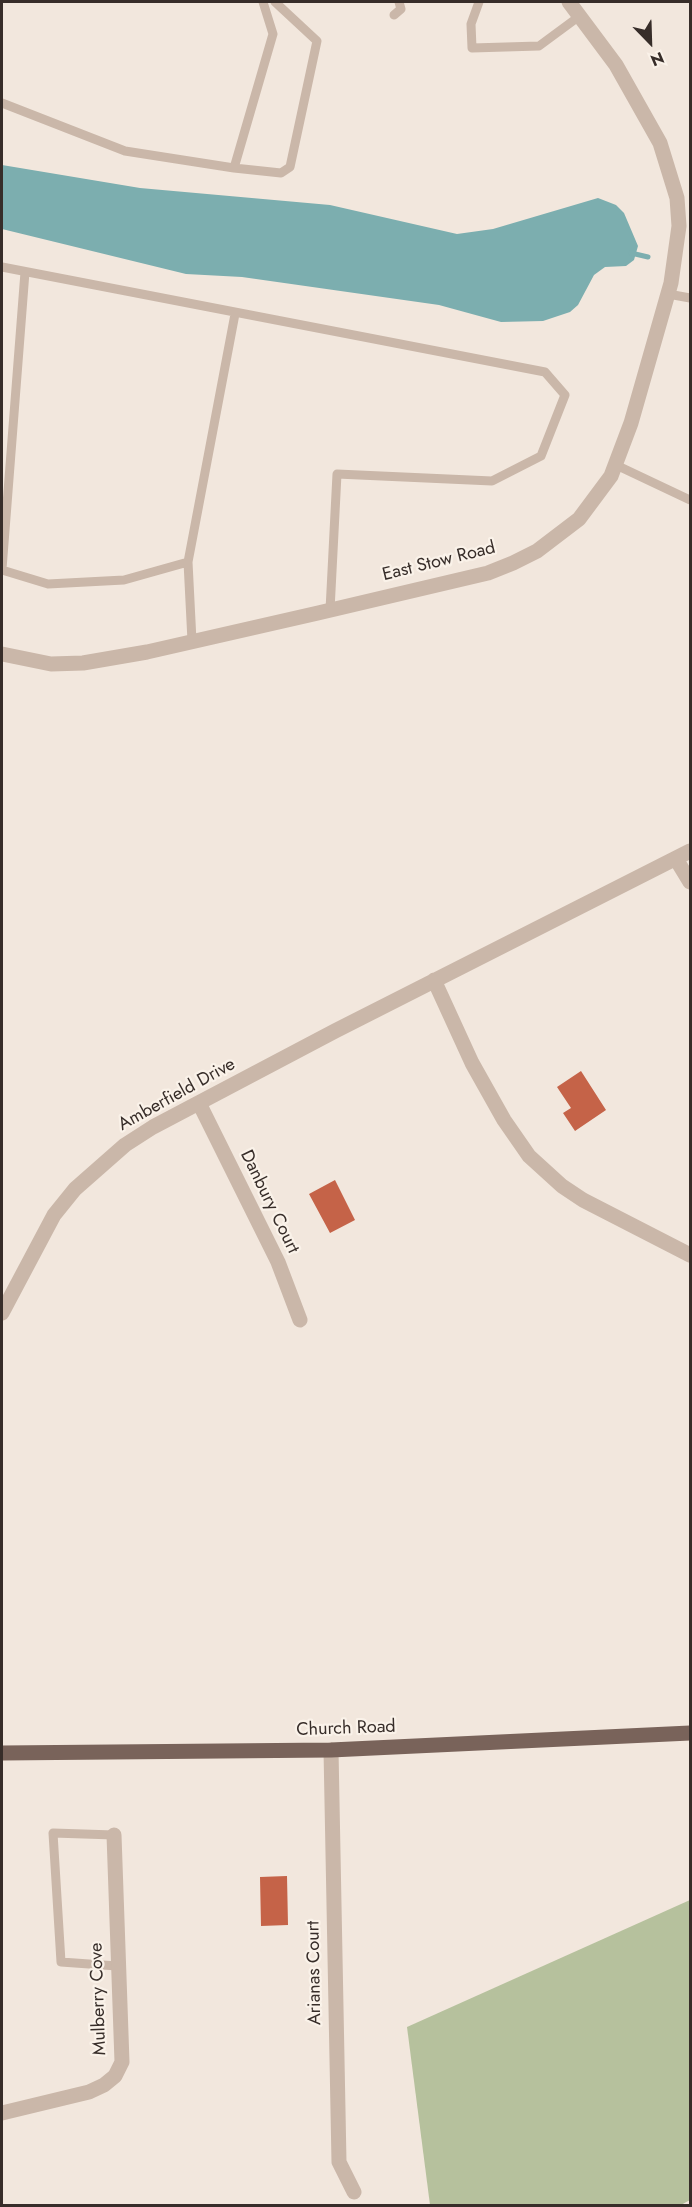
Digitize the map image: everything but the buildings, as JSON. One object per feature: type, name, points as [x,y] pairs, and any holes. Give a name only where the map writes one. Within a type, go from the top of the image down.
[{"type":"main road","name":"Church Road","points":[[2,1753],[331,1750],[690,1733]]},
{"type":"street","name":"East Stow Road","points":[[2,654],[51,664],[83,663],[330,610],[488,573],[529,555],[559,536],[579,519],[597,498],[616,465],[641,390],[668,294],[678,238],[677,198],[660,143],[616,65],[581,15],[569,2]]},
{"type":"street","name":"Amberfield Drive","points":[[2,1313],[54,1215],[75,1189],[124,1145],[199,1103],[434,980],[690,851]]},
{"type":"street","points":[[676,859],[690,882]]},
{"type":"street","points":[[434,980],[472,1063],[515,1138],[529,1156],[562,1186],[583,1200],[690,1255]]},
{"type":"street","name":"Danbury Court","points":[[199,1103],[278,1262],[300,1320]]},
{"type":"street","name":"Arianas Court","points":[[331,1750],[339,2162],[354,2192]]},
{"type":"street","name":"Mulberry Cove","points":[[2,2113],[88,2092],[115,2076],[122,2061],[114,1834]]},
{"type":"lane","points":[[234,168],[273,34],[262,2]]},
{"type":"lane","points":[[2,103],[124,151],[280,173],[290,167],[317,41],[275,2]]},
{"type":"lane","points":[[394,15],[401,9],[399,2]]},
{"type":"lane","points":[[479,2],[471,24],[472,48],[539,46],[581,15]]},
{"type":"lane","points":[[2,267],[235,314],[545,372],[565,395],[541,456],[492,481],[337,474],[330,610]]},
{"type":"lane","points":[[25,272],[5,478],[2,570],[48,584],[124,580],[188,562]]},
{"type":"lane","points":[[668,294],[690,298]]},
{"type":"lane","points":[[192,641],[188,562],[235,314]]},
{"type":"lane","points":[[616,465],[690,500]]},
{"type":"lane","points":[[114,1834],[53,1833],[61,1962],[117,1966]]},
{"type":"green space","points":[[690,1900],[690,2200],[679,2206],[430,2205],[407,2027]]},
{"type":"water","points":[[2,165],[140,188],[330,205],[457,234],[493,229],[598,198],[616,205],[624,213],[638,246],[634,260],[626,266],[605,267],[594,275],[578,305],[570,312],[543,321],[501,322],[439,305],[242,277],[186,274],[2,229]]},
{"type":"waterway","points":[[631,253],[648,257]]}]
